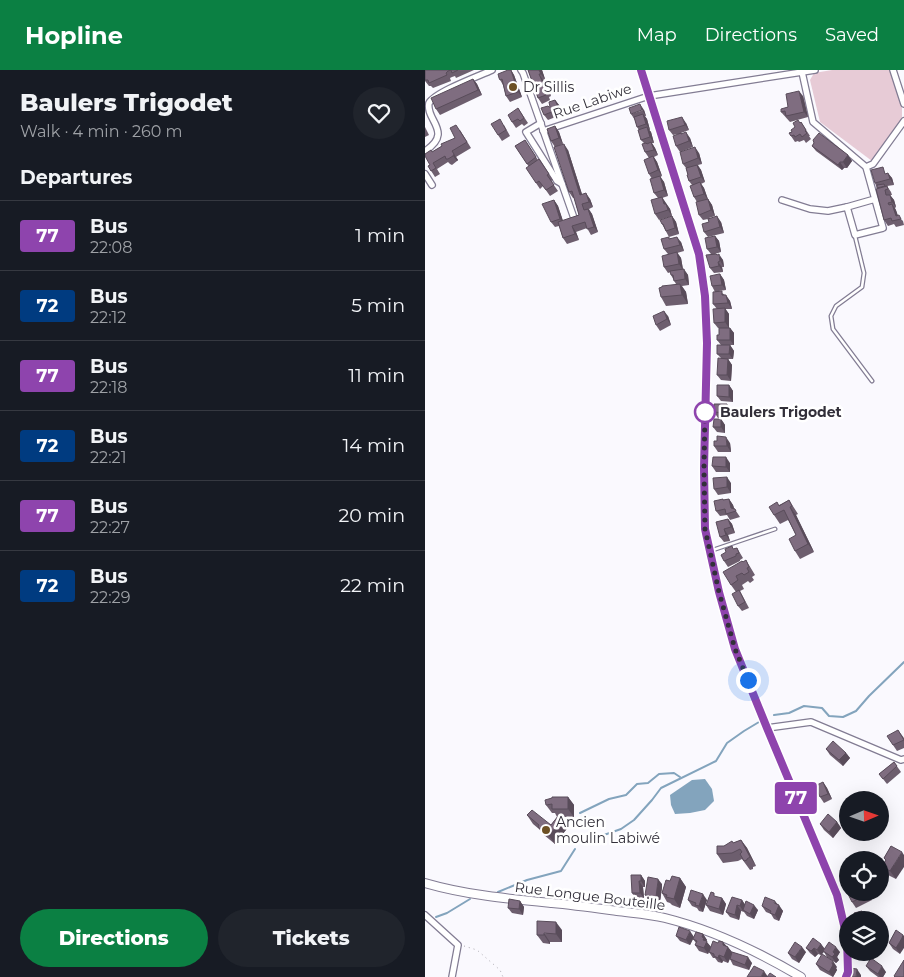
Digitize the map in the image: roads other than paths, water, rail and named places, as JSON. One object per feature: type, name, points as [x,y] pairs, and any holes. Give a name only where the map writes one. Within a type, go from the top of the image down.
[{"type":"street","points":[[425,151],[434,145],[437,140],[437,133],[429,114],[428,107],[430,102],[437,95],[492,70]]},
{"type":"street","points":[[521,70],[575,221]]},
{"type":"street","points":[[641,70],[699,254],[703,279],[707,343],[704,477],[705,529],[719,592],[735,649],[837,895],[841,911]]},
{"type":"street","name":"Rue Labiwe","points":[[543,131],[649,96],[815,70]]},
{"type":"street","points":[[893,70],[904,104]]},
{"type":"street","points":[[802,72],[813,122],[866,167],[883,228],[855,236],[847,207]]},
{"type":"street","points":[[866,167],[873,164],[904,121]]},
{"type":"street","points":[[541,123],[526,132],[557,181],[562,184]]},
{"type":"street","points":[[425,174],[432,185]]},
{"type":"street","points":[[782,200],[810,210],[828,211],[875,199]]},
{"type":"street","points":[[767,728],[811,722],[901,760],[904,759]]},
{"type":"street","name":"Rue Longue Bouteille","points":[[425,884],[449,890],[498,897],[664,917],[699,928],[741,946],[801,977]]},
{"type":"street","points":[[425,915],[458,945],[452,977]]},
{"type":"street","points":[[846,977],[848,972],[847,961]]},
{"type":"lane","points":[[855,236],[864,273],[862,287],[836,306],[831,316],[833,329],[872,381]]},
{"type":"lane","points":[[710,551],[775,529]]},
{"type":"water","points":[[705,779],[712,789],[714,801],[705,810],[675,814],[671,805],[670,795],[692,780]]},
{"type":"waterway","points":[[774,715],[789,713],[804,706],[822,708],[829,716],[843,717],[856,711],[904,662]]},
{"type":"waterway","points":[[584,842],[621,829],[634,820],[661,788],[716,761],[727,743],[759,722]]},
{"type":"waterway","points":[[580,813],[609,799],[626,795],[637,784],[648,783],[659,774],[674,773],[680,777]]},
{"type":"waterway","points":[[498,892],[527,880],[561,871],[575,849]]},
{"type":"waterway","points":[[436,917],[447,913],[470,899]]},
{"type":"place","name":"Dr Sillis","points":[[513,87]]},
{"type":"place","name":"Baulers Trigodet","points":[[705,412]]},
{"type":"place","name":"Ancien moulin Labiwé","points":[[546,830]]}]
